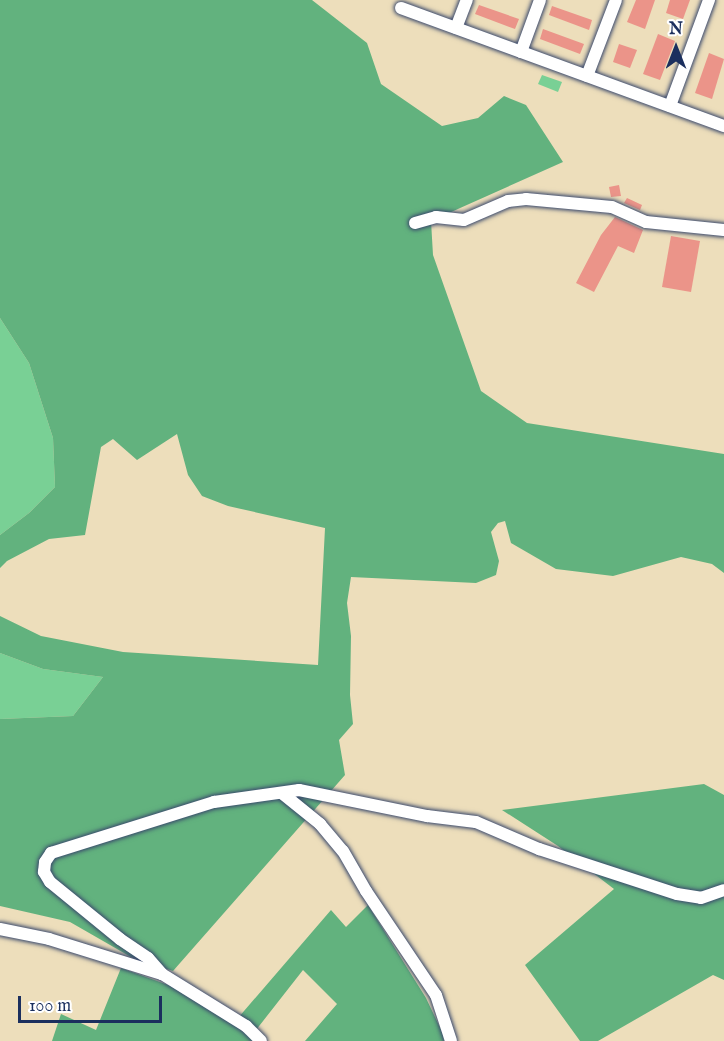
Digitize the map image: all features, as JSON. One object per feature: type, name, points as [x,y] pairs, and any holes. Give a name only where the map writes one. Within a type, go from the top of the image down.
[{"type":"street","points":[[456,28],[467,0]]},
{"type":"street","points":[[522,52],[540,0]]},
{"type":"street","points":[[587,76],[616,0]]},
{"type":"street","points":[[670,106],[709,0]]},
{"type":"street","points":[[401,8],[724,126]]},
{"type":"street","points":[[415,223],[436,217],[464,220],[508,201],[526,199],[612,207],[646,222],[724,230]]},
{"type":"street","points":[[162,974],[148,958],[120,939],[50,882],[44,872],[45,862],[51,853],[214,802],[284,794],[299,790],[427,816],[476,822],[539,849],[676,894],[701,898],[724,890]]},
{"type":"street","points":[[284,794],[320,824],[343,851],[382,916],[436,995],[451,1041]]},
{"type":"street","points":[[0,929],[49,939],[162,974],[246,1026],[261,1041]]},
{"type":"green space","points":[[0,0],[312,0],[367,43],[381,84],[442,126],[478,118],[504,96],[526,105],[563,162],[431,221],[433,255],[481,391],[527,423],[724,454],[724,573],[712,564],[681,557],[613,576],[556,569],[511,543],[505,521],[498,523],[491,532],[499,561],[496,575],[476,583],[351,577],[347,603],[351,636],[350,695],[353,724],[339,740],[345,775],[173,971],[131,957],[70,922],[0,906],[0,719],[73,716],[103,677],[43,669],[0,653],[0,616],[41,636],[123,652],[318,665],[325,528],[228,506],[202,496],[188,475],[177,434],[137,460],[113,439],[101,447],[85,535],[49,539],[7,561],[0,568],[0,535],[29,513],[55,487],[53,438],[29,363],[0,318]]},
{"type":"green space","points":[[542,75],[562,82],[558,92],[538,84]]},
{"type":"green space","points":[[0,318],[29,363],[53,438],[55,487],[29,513],[0,535]]},
{"type":"green space","points":[[0,653],[43,669],[103,677],[73,716],[0,719]]},
{"type":"green space","points":[[704,784],[724,795],[724,980],[713,975],[598,1041],[580,1041],[525,965],[614,889],[558,846],[502,810]]},
{"type":"green space","points":[[368,905],[426,998],[444,1041],[305,1041],[337,1004],[303,970],[256,1030],[238,1018],[331,910],[346,927]]},
{"type":"green space","points":[[121,968],[171,986],[231,1022],[255,1041],[52,1041],[61,1014],[96,1030]]},
{"type":"building","points":[[636,0],[655,0],[645,29],[627,22]]},
{"type":"building","points":[[670,0],[690,0],[683,19],[666,13]]},
{"type":"building","points":[[479,5],[519,19],[515,29],[475,14]]},
{"type":"building","points":[[552,6],[592,20],[589,30],[549,15]]},
{"type":"building","points":[[543,29],[584,44],[580,54],[540,39]]},
{"type":"building","points":[[658,34],[675,41],[660,80],[643,74]]},
{"type":"building","points":[[619,44],[637,50],[630,68],[613,62]]},
{"type":"building","points":[[709,53],[724,59],[712,99],[695,93]]},
{"type":"building","points":[[619,185],[621,196],[611,197],[609,187]]},
{"type":"building","points":[[627,198],[642,205],[640,210],[624,203]]},
{"type":"building","points":[[615,217],[643,230],[634,253],[618,246],[594,292],[576,283],[601,235]]},
{"type":"building","points":[[671,236],[700,241],[691,292],[662,287]]}]
